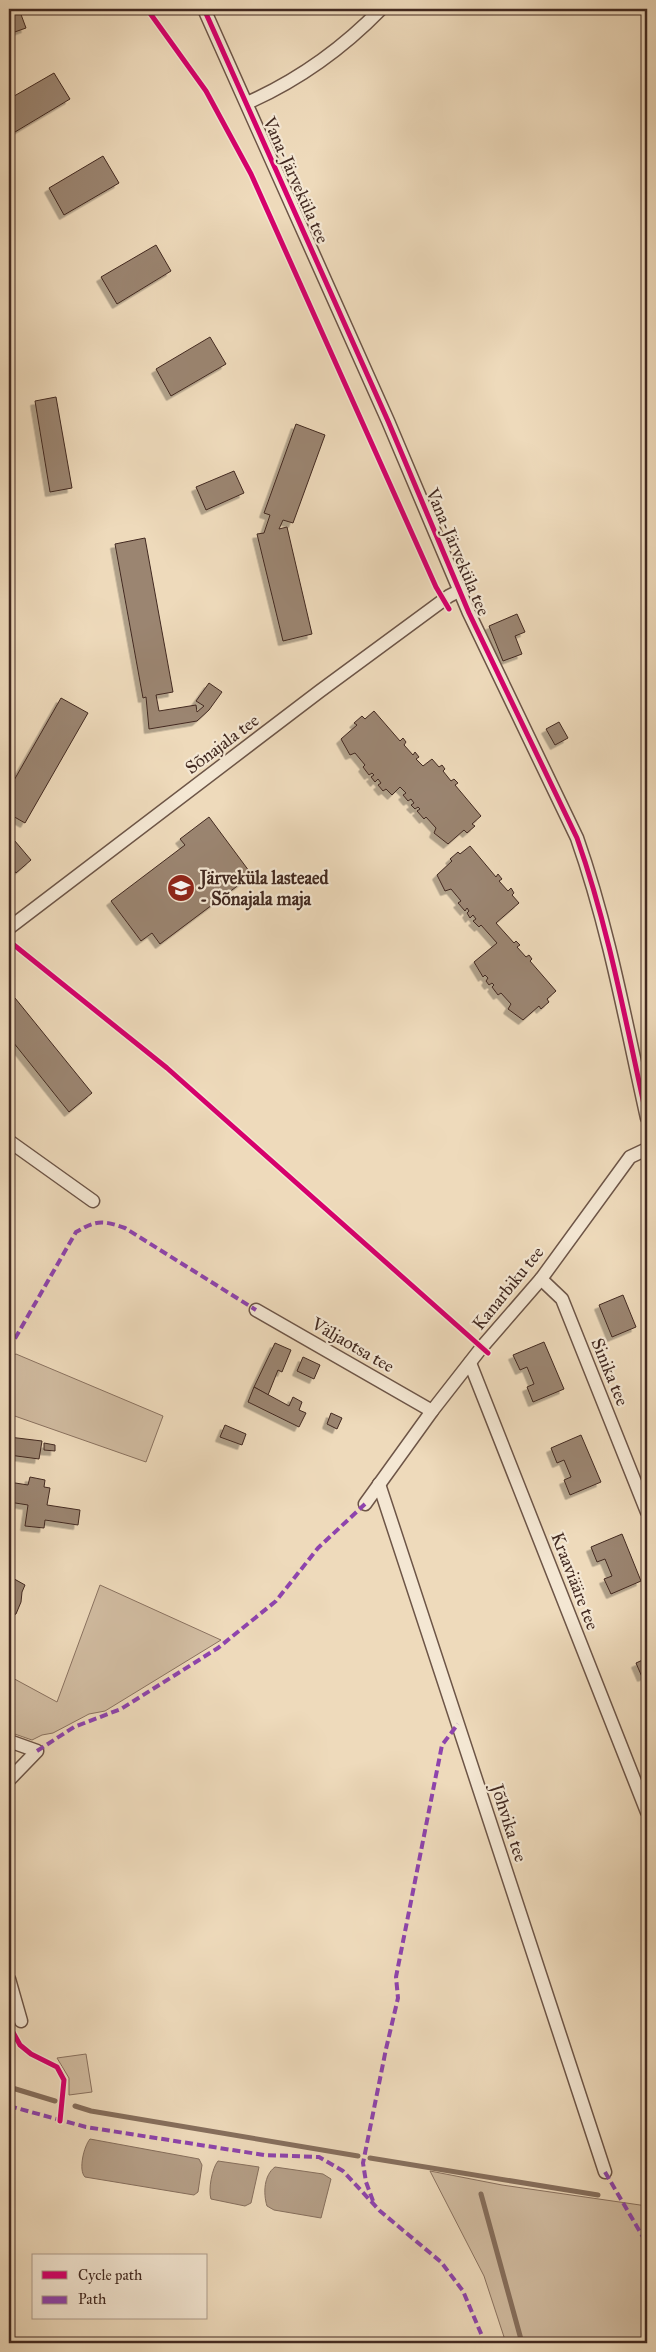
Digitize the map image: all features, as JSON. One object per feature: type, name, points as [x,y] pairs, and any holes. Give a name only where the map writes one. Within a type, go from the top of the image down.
[{"type":"street","name":"Vana-Järveküla tee","points":[[204,9],[388,421],[459,591],[577,838],[591,877],[628,1019],[635,1064],[647,1118]]},
{"type":"street","points":[[246,103],[294,81],[365,26],[381,9]]},
{"type":"street","name":"Sõnajala tee","points":[[9,928],[320,691],[449,596],[459,591]]},
{"type":"street","points":[[635,1064],[647,1081]]},
{"type":"street","points":[[9,1140],[93,1201]]},
{"type":"street","name":"Kanarbiku tee","points":[[365,1504],[432,1411],[541,1279],[630,1158],[647,1149]]},
{"type":"street","name":"Sinika tee","points":[[541,1279],[562,1299],[647,1512]]},
{"type":"street","name":"Väljaotsa tee","points":[[256,1310],[432,1411]]},
{"type":"street","name":"Kraaviääre tee","points":[[470,1363],[647,1812]]},
{"type":"street","name":"Jõhvika tee","points":[[380,1484],[605,2172]]},
{"type":"street","points":[[9,1741],[37,1751],[9,1780]]},
{"type":"street","points":[[9,1979],[21,2021]]},
{"type":"shaded area","points":[[16,1354],[163,1416],[146,1462],[9,1414],[9,1357]]},
{"type":"shaded area","points":[[100,1585],[221,1640],[105,1711],[89,1714],[53,1733],[42,1735],[32,1740],[9,1732],[9,1676],[57,1702]]},
{"type":"shaded area","points":[[86,2054],[92,2092],[69,2095],[69,2078],[57,2058]]},
{"type":"shaded area","points":[[90,2139],[199,2159],[202,2165],[198,2192],[194,2195],[85,2177],[82,2169],[83,2158]]},
{"type":"shaded area","points":[[218,2161],[259,2167],[251,2203],[245,2206],[211,2199],[211,2179]]},
{"type":"shaded area","points":[[275,2167],[323,2174],[331,2179],[321,2218],[274,2210],[267,2206],[265,2185],[271,2170]]},
{"type":"shaded area","points":[[430,2171],[502,2185],[647,2206],[647,2343],[506,2343],[484,2276]]},
{"type":"building","points":[[9,9],[19,9],[26,28],[9,34]]},
{"type":"building","points":[[54,73],[70,99],[15,132],[9,121],[9,99]]},
{"type":"building","points":[[103,156],[119,183],[64,215],[49,188]]},
{"type":"building","points":[[156,245],[171,271],[117,304],[101,277]]},
{"type":"building","points":[[210,337],[226,364],[171,396],[156,369]]},
{"type":"building","points":[[56,397],[72,488],[50,492],[35,401]]},
{"type":"building","points":[[296,424],[325,435],[293,523],[283,520],[279,529],[287,527],[312,634],[283,641],[257,534],[264,533],[270,515],[264,513]]},
{"type":"building","points":[[234,471],[244,493],[206,510],[196,487]]},
{"type":"building","points":[[145,538],[173,692],[156,695],[159,711],[196,705],[197,712],[204,706],[196,701],[209,683],[222,692],[209,710],[197,721],[149,729],[146,697],[143,698],[115,544]]},
{"type":"building","points":[[517,614],[525,632],[515,636],[522,654],[503,661],[489,626]]},
{"type":"building","points":[[61,698],[88,713],[25,823],[11,815],[9,820],[9,789]]},
{"type":"building","points":[[374,711],[400,741],[403,738],[406,742],[404,745],[413,755],[415,752],[419,757],[416,759],[423,766],[432,759],[439,767],[442,765],[445,769],[443,771],[451,781],[454,779],[458,783],[455,785],[481,816],[472,824],[475,826],[467,833],[464,830],[448,844],[434,833],[436,828],[426,817],[424,819],[417,811],[420,809],[418,807],[415,809],[411,805],[414,803],[411,799],[408,801],[403,795],[406,793],[400,787],[392,795],[386,789],[383,791],[378,785],[381,783],[378,779],[375,782],[371,777],[374,775],[372,773],[369,775],[363,767],[365,765],[355,753],[350,755],[341,739],[357,725],[354,723],[362,716],[365,719]]},
{"type":"building","points":[[559,722],[568,738],[555,745],[546,729]]},
{"type":"building","name":"Järveküla lasteaed - Sõnajala maja","points":[[209,817],[252,875],[160,944],[152,933],[141,941],[111,901],[185,845],[180,839]]},
{"type":"building","points":[[9,834],[31,860],[16,873],[9,864]]},
{"type":"building","points":[[470,846],[496,877],[498,874],[502,879],[499,881],[508,891],[511,888],[514,893],[512,895],[519,903],[496,923],[514,943],[516,941],[520,945],[517,947],[526,957],[529,955],[532,959],[530,961],[556,991],[547,999],[549,1002],[541,1009],[539,1006],[523,1020],[508,1009],[511,1004],[501,993],[498,995],[492,987],[494,985],[492,983],[489,985],[486,981],[488,978],[485,975],[483,977],[474,962],[497,943],[481,925],[479,927],[473,921],[476,919],[473,915],[470,918],[467,913],[469,911],[467,908],[465,911],[458,903],[461,901],[451,889],[445,891],[437,875],[452,861],[450,859],[458,852],[460,854]]},
{"type":"building","points":[[15,998],[92,1093],[69,1112],[9,1037],[9,1003]]},
{"type":"building","points":[[623,1295],[636,1327],[612,1337],[599,1305]]},
{"type":"building","points":[[544,1342],[564,1389],[533,1402],[527,1387],[534,1384],[527,1367],[520,1370],[513,1355]]},
{"type":"building","points":[[275,1343],[291,1350],[282,1372],[278,1370],[268,1395],[254,1387]]},
{"type":"building","points":[[303,1357],[320,1365],[314,1379],[297,1371]]},
{"type":"building","points":[[254,1387],[289,1406],[293,1397],[302,1402],[299,1410],[306,1413],[299,1427],[248,1402]]},
{"type":"building","points":[[331,1413],[342,1418],[337,1429],[327,1424]]},
{"type":"building","points":[[225,1425],[246,1434],[242,1445],[220,1437]]},
{"type":"building","points":[[581,1435],[601,1482],[570,1495],[564,1480],[571,1477],[564,1460],[557,1463],[551,1448]]},
{"type":"building","points":[[9,1437],[42,1441],[39,1459],[9,1455]]},
{"type":"building","points":[[44,1443],[55,1445],[55,1451],[44,1450]]},
{"type":"building","points":[[30,1477],[45,1480],[44,1487],[50,1488],[47,1505],[80,1510],[78,1525],[45,1520],[44,1528],[25,1526],[28,1505],[9,1502],[9,1482],[28,1485]]},
{"type":"building","points":[[9,1502],[14,1503],[12,1521],[9,1521]]},
{"type":"building","points":[[622,1534],[641,1581],[611,1594],[604,1579],[612,1576],[605,1559],[597,1562],[591,1547]]},
{"type":"building","points":[[9,1576],[25,1585],[16,1614],[9,1617]]},
{"type":"building","points":[[647,1658],[647,1675],[642,1677],[636,1663]]},
{"type":"waterway","points":[[9,2087],[55,2101]]},
{"type":"waterway","points":[[75,2106],[91,2111],[358,2156]]},
{"type":"waterway","points":[[370,2158],[598,2195]]},
{"type":"waterway","points":[[481,2194],[522,2343]]},
{"type":"marked path","points":[[9,1349],[76,1232],[100,1222],[125,1228],[256,1310]]},
{"type":"marked path","points":[[37,1751],[74,1727],[121,1709],[218,1648],[276,1601],[318,1548],[365,1504]]},
{"type":"marked path","points":[[373,2201],[366,2182],[363,2163],[398,1998],[396,1977],[442,1745],[458,1724]]},
{"type":"marked path","points":[[9,2106],[86,2127],[264,2155],[319,2157],[343,2171],[380,2211],[441,2262],[463,2291],[485,2343]]},
{"type":"marked path","points":[[605,2172],[643,2237],[647,2271]]},
{"type":"cycle path","points":[[147,9],[206,91],[251,174],[436,587],[449,609]]},
{"type":"cycle path","points":[[204,9],[388,421],[469,613],[577,838],[608,942],[647,1118]]},
{"type":"cycle path","points":[[9,941],[167,1068],[488,1353]]},
{"type":"cycle path","points":[[9,2025],[20,2045],[31,2054],[57,2067],[64,2080],[60,2121]]},
{"type":"place","name":"Järveküla lasteaed - Sõnajala maja","points":[[181,888]]}]
